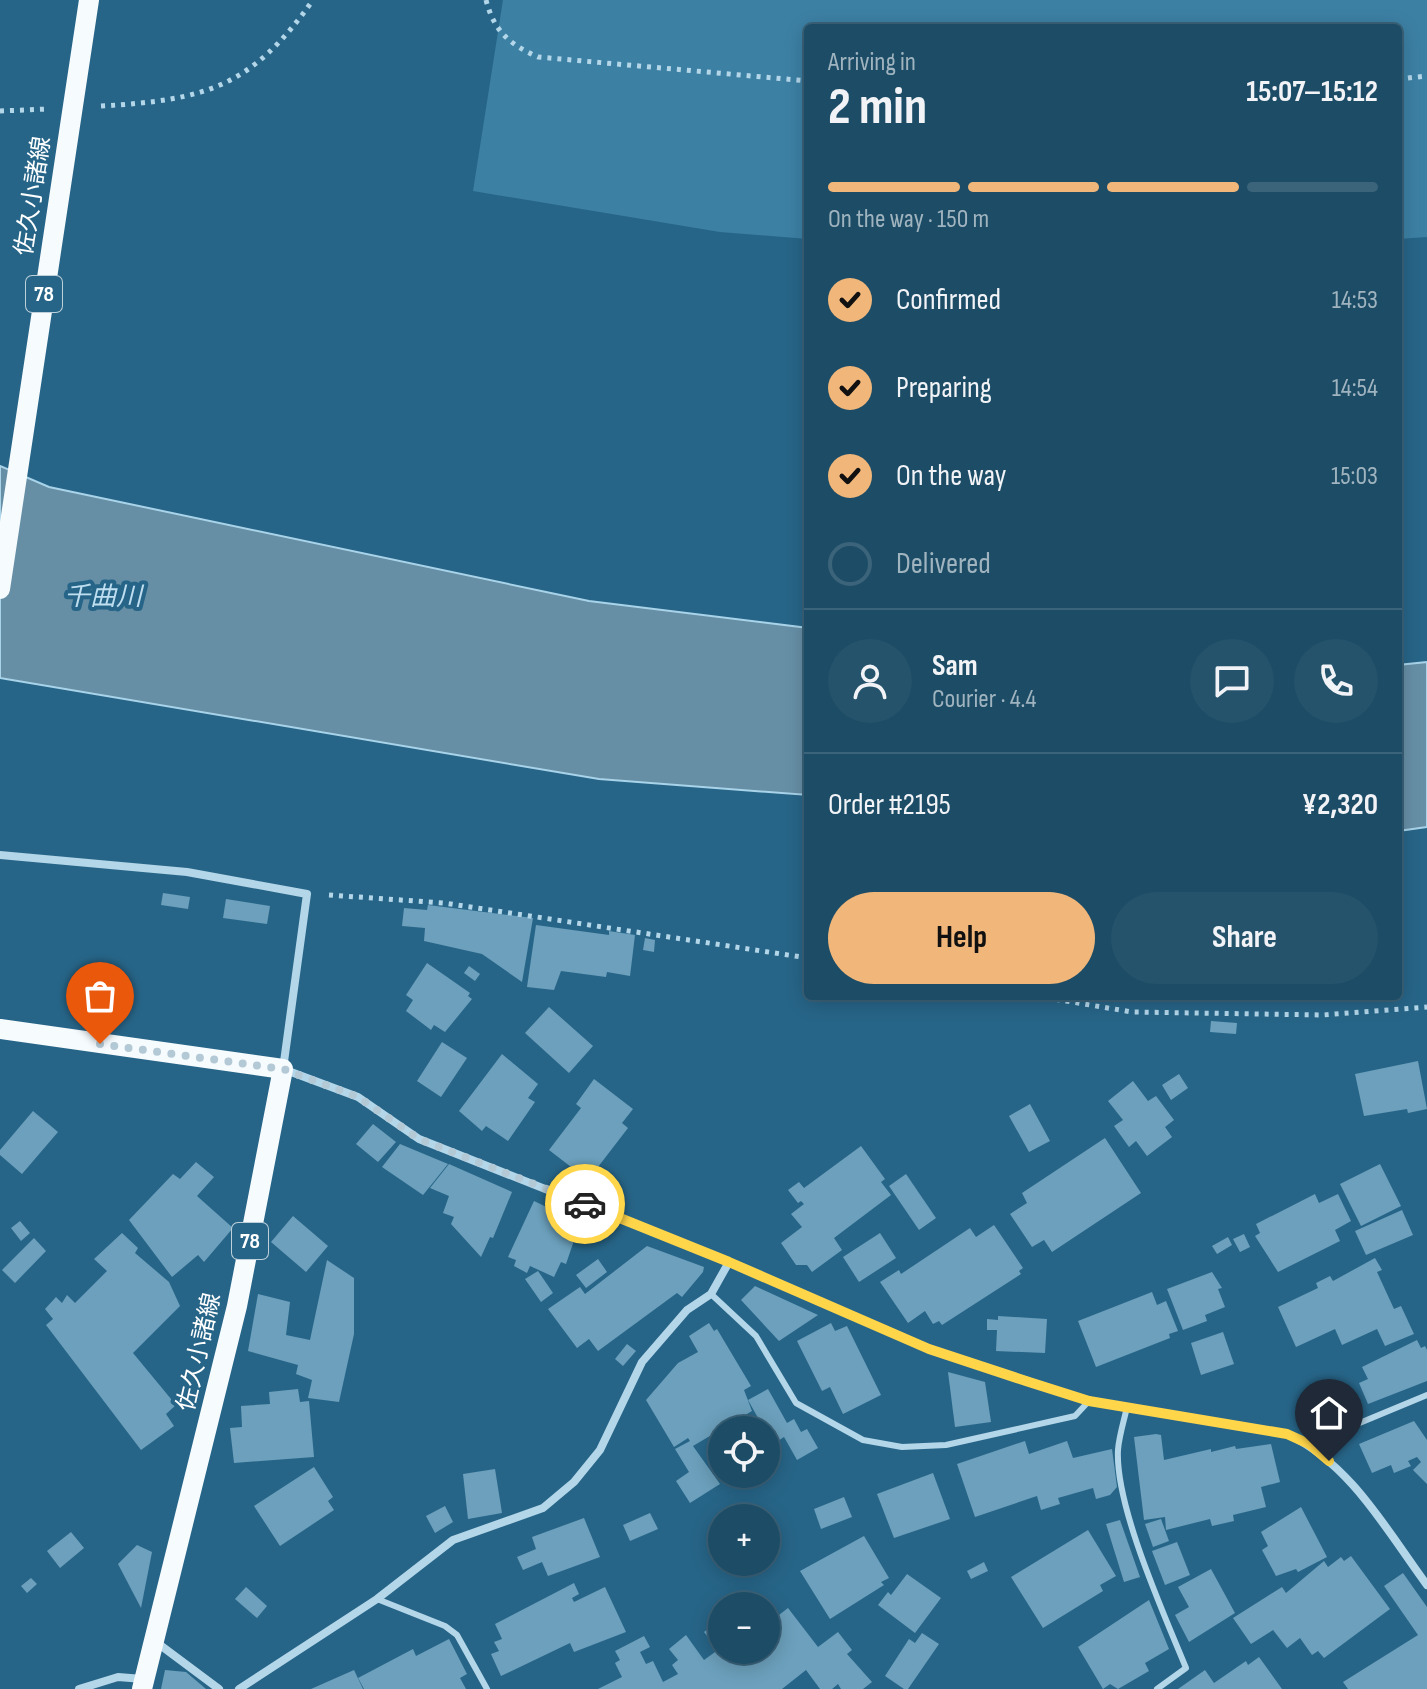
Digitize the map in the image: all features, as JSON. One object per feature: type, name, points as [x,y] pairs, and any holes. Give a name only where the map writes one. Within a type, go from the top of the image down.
[{"type":"main road","name":"佐久小諸線","points":[[0,589],[89,0]]},
{"type":"main road","points":[[0,1029],[283,1069]]},
{"type":"main road","name":"佐久小諸線","points":[[143,1684],[237,1306],[283,1069]]},
{"type":"street","points":[[0,855],[187,872],[307,894],[283,1069],[358,1097],[419,1139],[729,1262],[929,1349],[1089,1401],[1259,1427],[1309,1444],[1349,1479],[1427,1585]]},
{"type":"street","points":[[239,1689],[377,1599],[453,1540],[543,1508],[574,1482],[600,1450],[642,1362],[687,1310],[711,1294],[729,1262]]},
{"type":"street","points":[[154,1641],[219,1689]]},
{"type":"street","points":[[79,1689],[118,1677],[143,1684]]},
{"type":"lane","points":[[711,1294],[756,1336],[796,1403],[863,1440],[902,1447],[946,1445],[1075,1416],[1089,1401]]},
{"type":"lane","points":[[1309,1444],[1427,1395]]},
{"type":"lane","points":[[1127,1407],[1118,1451],[1127,1507],[1153,1589],[1186,1668],[1157,1689]]},
{"type":"lane","points":[[377,1599],[445,1626],[457,1635],[487,1689]]},
{"type":"path","points":[[93,106],[155,103],[214,91],[255,67],[291,31],[313,0]]},
{"type":"path","points":[[486,0],[492,23],[511,45],[538,57],[804,81]]},
{"type":"path","points":[[1402,79],[1427,76]]},
{"type":"path","points":[[0,111],[62,108]]},
{"type":"path","points":[[307,894],[444,903],[804,957]]},
{"type":"path","points":[[1060,1000],[1132,1012],[1323,1015],[1427,1007]]},
{"type":"shaded area","points":[[503,0],[1427,0],[1427,237],[1402,239],[1402,24],[804,24],[804,239],[720,232],[473,191]]},
{"type":"water","name":"千曲川","points":[[0,466],[49,487],[589,601],[804,628],[804,795],[599,779],[0,678]]},
{"type":"water","points":[[1427,662],[1427,827],[1402,830],[1402,665]]},
{"type":"building","points":[[163,893],[190,897],[188,909],[161,905]]},
{"type":"building","points":[[226,899],[270,906],[267,924],[223,918]]},
{"type":"building","points":[[428,905],[533,918],[522,982],[482,954],[424,941],[425,928],[402,926],[404,908],[427,910]]},
{"type":"building","points":[[536,925],[609,935],[609,931],[635,935],[630,976],[607,972],[606,977],[561,971],[554,990],[527,987]]},
{"type":"building","points":[[645,938],[655,940],[654,952],[643,950]]},
{"type":"building","points":[[427,963],[470,993],[468,996],[472,999],[445,1032],[434,1025],[431,1030],[406,1011],[413,1000],[406,995]]},
{"type":"building","points":[[469,966],[480,974],[475,981],[464,973]]},
{"type":"building","points":[[549,1007],[593,1046],[569,1073],[525,1033]]},
{"type":"building","points":[[1211,1021],[1237,1023],[1236,1034],[1210,1032]]},
{"type":"building","points":[[442,1042],[467,1058],[441,1097],[417,1081]]},
{"type":"building","points":[[502,1054],[538,1084],[528,1098],[535,1102],[508,1141],[486,1126],[482,1131],[459,1111]]},
{"type":"building","points":[[1418,1061],[1427,1109],[1364,1116],[1355,1074]]},
{"type":"building","points":[[1179,1074],[1188,1088],[1171,1100],[1162,1085]]},
{"type":"building","points":[[594,1079],[633,1109],[622,1123],[628,1128],[588,1180],[549,1150],[581,1108],[576,1104]]},
{"type":"building","points":[[1133,1081],[1148,1101],[1156,1096],[1174,1120],[1165,1127],[1172,1137],[1147,1156],[1136,1141],[1129,1147],[1114,1126],[1123,1120],[1108,1101]]},
{"type":"building","points":[[1030,1104],[1050,1141],[1029,1152],[1009,1116]]},
{"type":"building","points":[[33,1111],[58,1132],[22,1174],[0,1155],[0,1150]]},
{"type":"building","points":[[373,1124],[396,1142],[378,1162],[356,1144]]},
{"type":"building","points":[[1105,1138],[1141,1193],[1052,1252],[1044,1240],[1032,1247],[1010,1214],[1027,1203],[1022,1193]]},
{"type":"building","points":[[400,1144],[448,1164],[423,1195],[382,1167]]},
{"type":"building","points":[[861,1146],[885,1179],[881,1182],[891,1195],[834,1238],[842,1250],[812,1272],[807,1265],[796,1265],[781,1243],[802,1227],[791,1214],[804,1204],[801,1201],[798,1203],[788,1190],[799,1182],[804,1188]]},
{"type":"building","points":[[196,1162],[214,1177],[197,1196],[233,1228],[204,1262],[198,1255],[172,1277],[129,1220],[173,1174],[180,1179]]},
{"type":"building","points":[[449,1164],[512,1192],[493,1238],[490,1237],[481,1257],[451,1224],[454,1217],[443,1213],[449,1196],[430,1188]]},
{"type":"building","points":[[1380,1164],[1401,1206],[1361,1226],[1340,1184]]},
{"type":"building","points":[[906,1174],[936,1218],[919,1230],[889,1186]]},
{"type":"building","points":[[1315,1194],[1319,1203],[1338,1194],[1351,1221],[1335,1230],[1340,1241],[1278,1272],[1255,1236],[1260,1233],[1256,1224]]},
{"type":"building","points":[[534,1201],[580,1223],[566,1264],[561,1262],[554,1277],[530,1266],[527,1273],[514,1266],[516,1260],[508,1257]]},
{"type":"building","points":[[1402,1210],[1413,1235],[1366,1255],[1355,1231]]},
{"type":"building","points":[[293,1216],[328,1246],[306,1272],[271,1242]]},
{"type":"building","points":[[20,1221],[30,1233],[21,1241],[11,1228]]},
{"type":"building","points":[[994,1225],[1023,1268],[1019,1271],[1021,1274],[942,1325],[939,1321],[933,1324],[925,1311],[908,1323],[880,1282],[899,1270],[901,1274],[970,1228],[976,1237]]},
{"type":"building","points":[[122,1233],[138,1248],[135,1253],[169,1282],[180,1306],[133,1353],[176,1405],[166,1414],[174,1426],[141,1450],[46,1325],[53,1319],[45,1309],[56,1297],[62,1303],[67,1295],[75,1303],[107,1271],[94,1259]]},
{"type":"building","points":[[880,1233],[896,1258],[859,1282],[843,1257]]},
{"type":"building","points":[[1244,1234],[1250,1247],[1240,1252],[1233,1239]]},
{"type":"building","points":[[1228,1237],[1232,1245],[1217,1254],[1212,1246]]},
{"type":"building","points":[[34,1238],[46,1251],[15,1283],[2,1270]]},
{"type":"building","points":[[647,1246],[704,1267],[703,1272],[682,1297],[677,1293],[598,1351],[589,1339],[577,1348],[548,1309],[580,1287],[585,1294]]},
{"type":"building","points":[[1375,1258],[1382,1270],[1377,1272],[1394,1309],[1401,1306],[1414,1334],[1385,1346],[1377,1329],[1342,1345],[1335,1329],[1296,1347],[1278,1307],[1318,1288],[1316,1283],[1330,1276],[1333,1281]]},
{"type":"building","points":[[598,1259],[607,1272],[586,1288],[576,1275]]},
{"type":"building","points":[[327,1260],[354,1278],[354,1334],[339,1402],[308,1398],[312,1380],[296,1374],[298,1365],[248,1351],[258,1294],[290,1302],[286,1335],[310,1340]]},
{"type":"building","points":[[538,1271],[553,1293],[541,1302],[525,1279]]},
{"type":"building","points":[[1212,1272],[1222,1288],[1218,1289],[1225,1307],[1205,1315],[1207,1321],[1183,1330],[1167,1289]]},
{"type":"building","points":[[755,1286],[818,1315],[779,1341],[741,1300]]},
{"type":"building","points":[[1152,1292],[1157,1305],[1166,1301],[1178,1331],[1169,1334],[1170,1338],[1096,1367],[1078,1321]]},
{"type":"building","points":[[998,1316],[1047,1319],[1045,1353],[996,1351],[997,1330],[987,1330],[987,1319],[998,1320]]},
{"type":"building","points":[[709,1323],[714,1331],[717,1329],[751,1386],[744,1390],[752,1411],[744,1416],[708,1416],[708,1437],[693,1446],[708,1467],[708,1488],[714,1488],[690,1503],[676,1481],[689,1472],[675,1449],[690,1441],[688,1438],[674,1447],[646,1400],[678,1363],[698,1352],[689,1336]]},
{"type":"building","points":[[831,1323],[835,1331],[847,1326],[881,1395],[843,1414],[830,1387],[822,1391],[797,1341]]},
{"type":"building","points":[[1223,1332],[1234,1364],[1201,1375],[1191,1343]]},
{"type":"building","points":[[1417,1340],[1421,1348],[1425,1346],[1427,1350],[1427,1381],[1368,1404],[1359,1383],[1368,1379],[1362,1367]]},
{"type":"building","points":[[627,1344],[636,1351],[623,1366],[615,1359]]},
{"type":"building","points":[[948,1372],[985,1382],[991,1422],[955,1427]]},
{"type":"building","points":[[298,1389],[300,1402],[309,1401],[314,1457],[234,1463],[230,1428],[242,1427],[241,1406],[270,1404],[269,1392]]},
{"type":"building","points":[[768,1389],[787,1423],[794,1419],[801,1432],[807,1429],[818,1448],[797,1460],[784,1437],[780,1440],[780,1416],[757,1416],[748,1400]]},
{"type":"building","points":[[1414,1421],[1427,1440],[1427,1484],[1413,1470],[1421,1462],[1417,1457],[1408,1461],[1411,1466],[1394,1473],[1391,1465],[1372,1473],[1359,1444]]},
{"type":"building","points":[[1161,1435],[1164,1460],[1211,1449],[1211,1452],[1235,1446],[1236,1449],[1271,1444],[1280,1482],[1261,1487],[1266,1507],[1233,1515],[1234,1521],[1212,1526],[1210,1519],[1166,1530],[1165,1517],[1144,1520],[1134,1437]]},
{"type":"building","points":[[1025,1441],[1029,1454],[1067,1441],[1073,1458],[1112,1449],[1117,1487],[1110,1495],[1096,1499],[1093,1488],[1058,1498],[1060,1504],[1041,1510],[1037,1496],[975,1517],[957,1464]]},
{"type":"building","points":[[314,1467],[333,1497],[328,1501],[334,1510],[280,1546],[254,1506]]},
{"type":"building","points":[[495,1469],[502,1513],[468,1519],[463,1474]]},
{"type":"building","points":[[933,1473],[950,1519],[894,1538],[877,1494]]},
{"type":"building","points":[[844,1497],[852,1517],[821,1529],[814,1509]]},
{"type":"building","points":[[445,1506],[453,1522],[435,1533],[426,1516]]},
{"type":"building","points":[[1301,1507],[1327,1557],[1298,1572],[1296,1569],[1276,1576],[1262,1550],[1268,1546],[1261,1532]]},
{"type":"building","points":[[650,1513],[658,1529],[630,1541],[623,1525]]},
{"type":"building","points":[[584,1518],[600,1557],[548,1576],[542,1562],[523,1570],[517,1557],[536,1549],[532,1537]]},
{"type":"building","points":[[1161,1519],[1169,1541],[1153,1547],[1145,1524]]},
{"type":"building","points":[[1120,1520],[1140,1577],[1124,1582],[1106,1524]]},
{"type":"building","points":[[1088,1530],[1116,1576],[1100,1585],[1103,1591],[1043,1628],[1011,1577]]},
{"type":"building","points":[[71,1532],[84,1548],[60,1568],[47,1551]]},
{"type":"building","points":[[864,1536],[889,1578],[881,1582],[884,1585],[830,1619],[800,1571]]},
{"type":"building","points":[[1177,1542],[1190,1575],[1165,1585],[1152,1551]]},
{"type":"building","points":[[137,1545],[152,1552],[141,1608],[118,1564]]},
{"type":"building","points":[[1351,1556],[1390,1609],[1324,1658],[1318,1651],[1312,1655],[1300,1638],[1287,1648],[1273,1630],[1251,1644],[1233,1618],[1282,1587],[1286,1593],[1324,1561],[1328,1567],[1341,1557],[1344,1561]]},
{"type":"building","points":[[984,1562],[988,1571],[971,1579],[967,1571]]},
{"type":"building","points":[[1211,1569],[1235,1613],[1189,1642],[1175,1615],[1189,1607],[1178,1587]]},
{"type":"building","points":[[1403,1573],[1427,1607],[1427,1689],[1348,1689],[1343,1682],[1418,1635],[1384,1586]]},
{"type":"building","points":[[907,1574],[941,1598],[915,1633],[878,1605],[888,1592],[891,1595]]},
{"type":"building","points":[[31,1578],[37,1584],[27,1593],[21,1586]]},
{"type":"building","points":[[574,1583],[579,1594],[572,1598],[574,1602],[605,1587],[626,1632],[574,1652],[570,1643],[501,1676],[491,1654],[499,1651],[494,1642],[502,1639],[495,1624]]},
{"type":"building","points":[[246,1587],[267,1606],[257,1618],[235,1599]]},
{"type":"building","points":[[1149,1600],[1169,1649],[1145,1663],[1149,1671],[1118,1689],[1110,1684],[1103,1689],[1078,1647]]},
{"type":"building","points":[[788,1608],[818,1647],[838,1632],[852,1650],[847,1654],[872,1682],[863,1689],[841,1689],[838,1684],[832,1689],[820,1689],[806,1670],[782,1689],[598,1689],[622,1677],[615,1663],[620,1660],[615,1651],[644,1636],[650,1647],[640,1652],[646,1664],[653,1661],[663,1682],[678,1674],[672,1665],[678,1660],[669,1649],[686,1635],[704,1660],[708,1657],[708,1664],[780,1664],[780,1614]]},
{"type":"building","points":[[922,1633],[939,1644],[908,1689],[904,1689],[885,1676],[909,1639],[915,1643]]},
{"type":"building","points":[[449,1639],[467,1674],[460,1678],[466,1689],[364,1689],[358,1678],[413,1649],[416,1656]]},
{"type":"building","points":[[1259,1657],[1282,1689],[1178,1689],[1205,1670],[1214,1683],[1246,1661],[1248,1665]]},
{"type":"building","points":[[165,1670],[186,1672],[206,1689],[161,1689]]},
{"type":"building","points":[[354,1670],[363,1689],[311,1689]]},
{"type":"way so far","points":[[100,1044],[283,1069],[358,1097],[419,1139],[585,1204]]},
{"type":"route","points":[[585,1204],[729,1262],[929,1349],[1089,1401],[1287,1434],[1309,1444],[1329,1461]]}]
